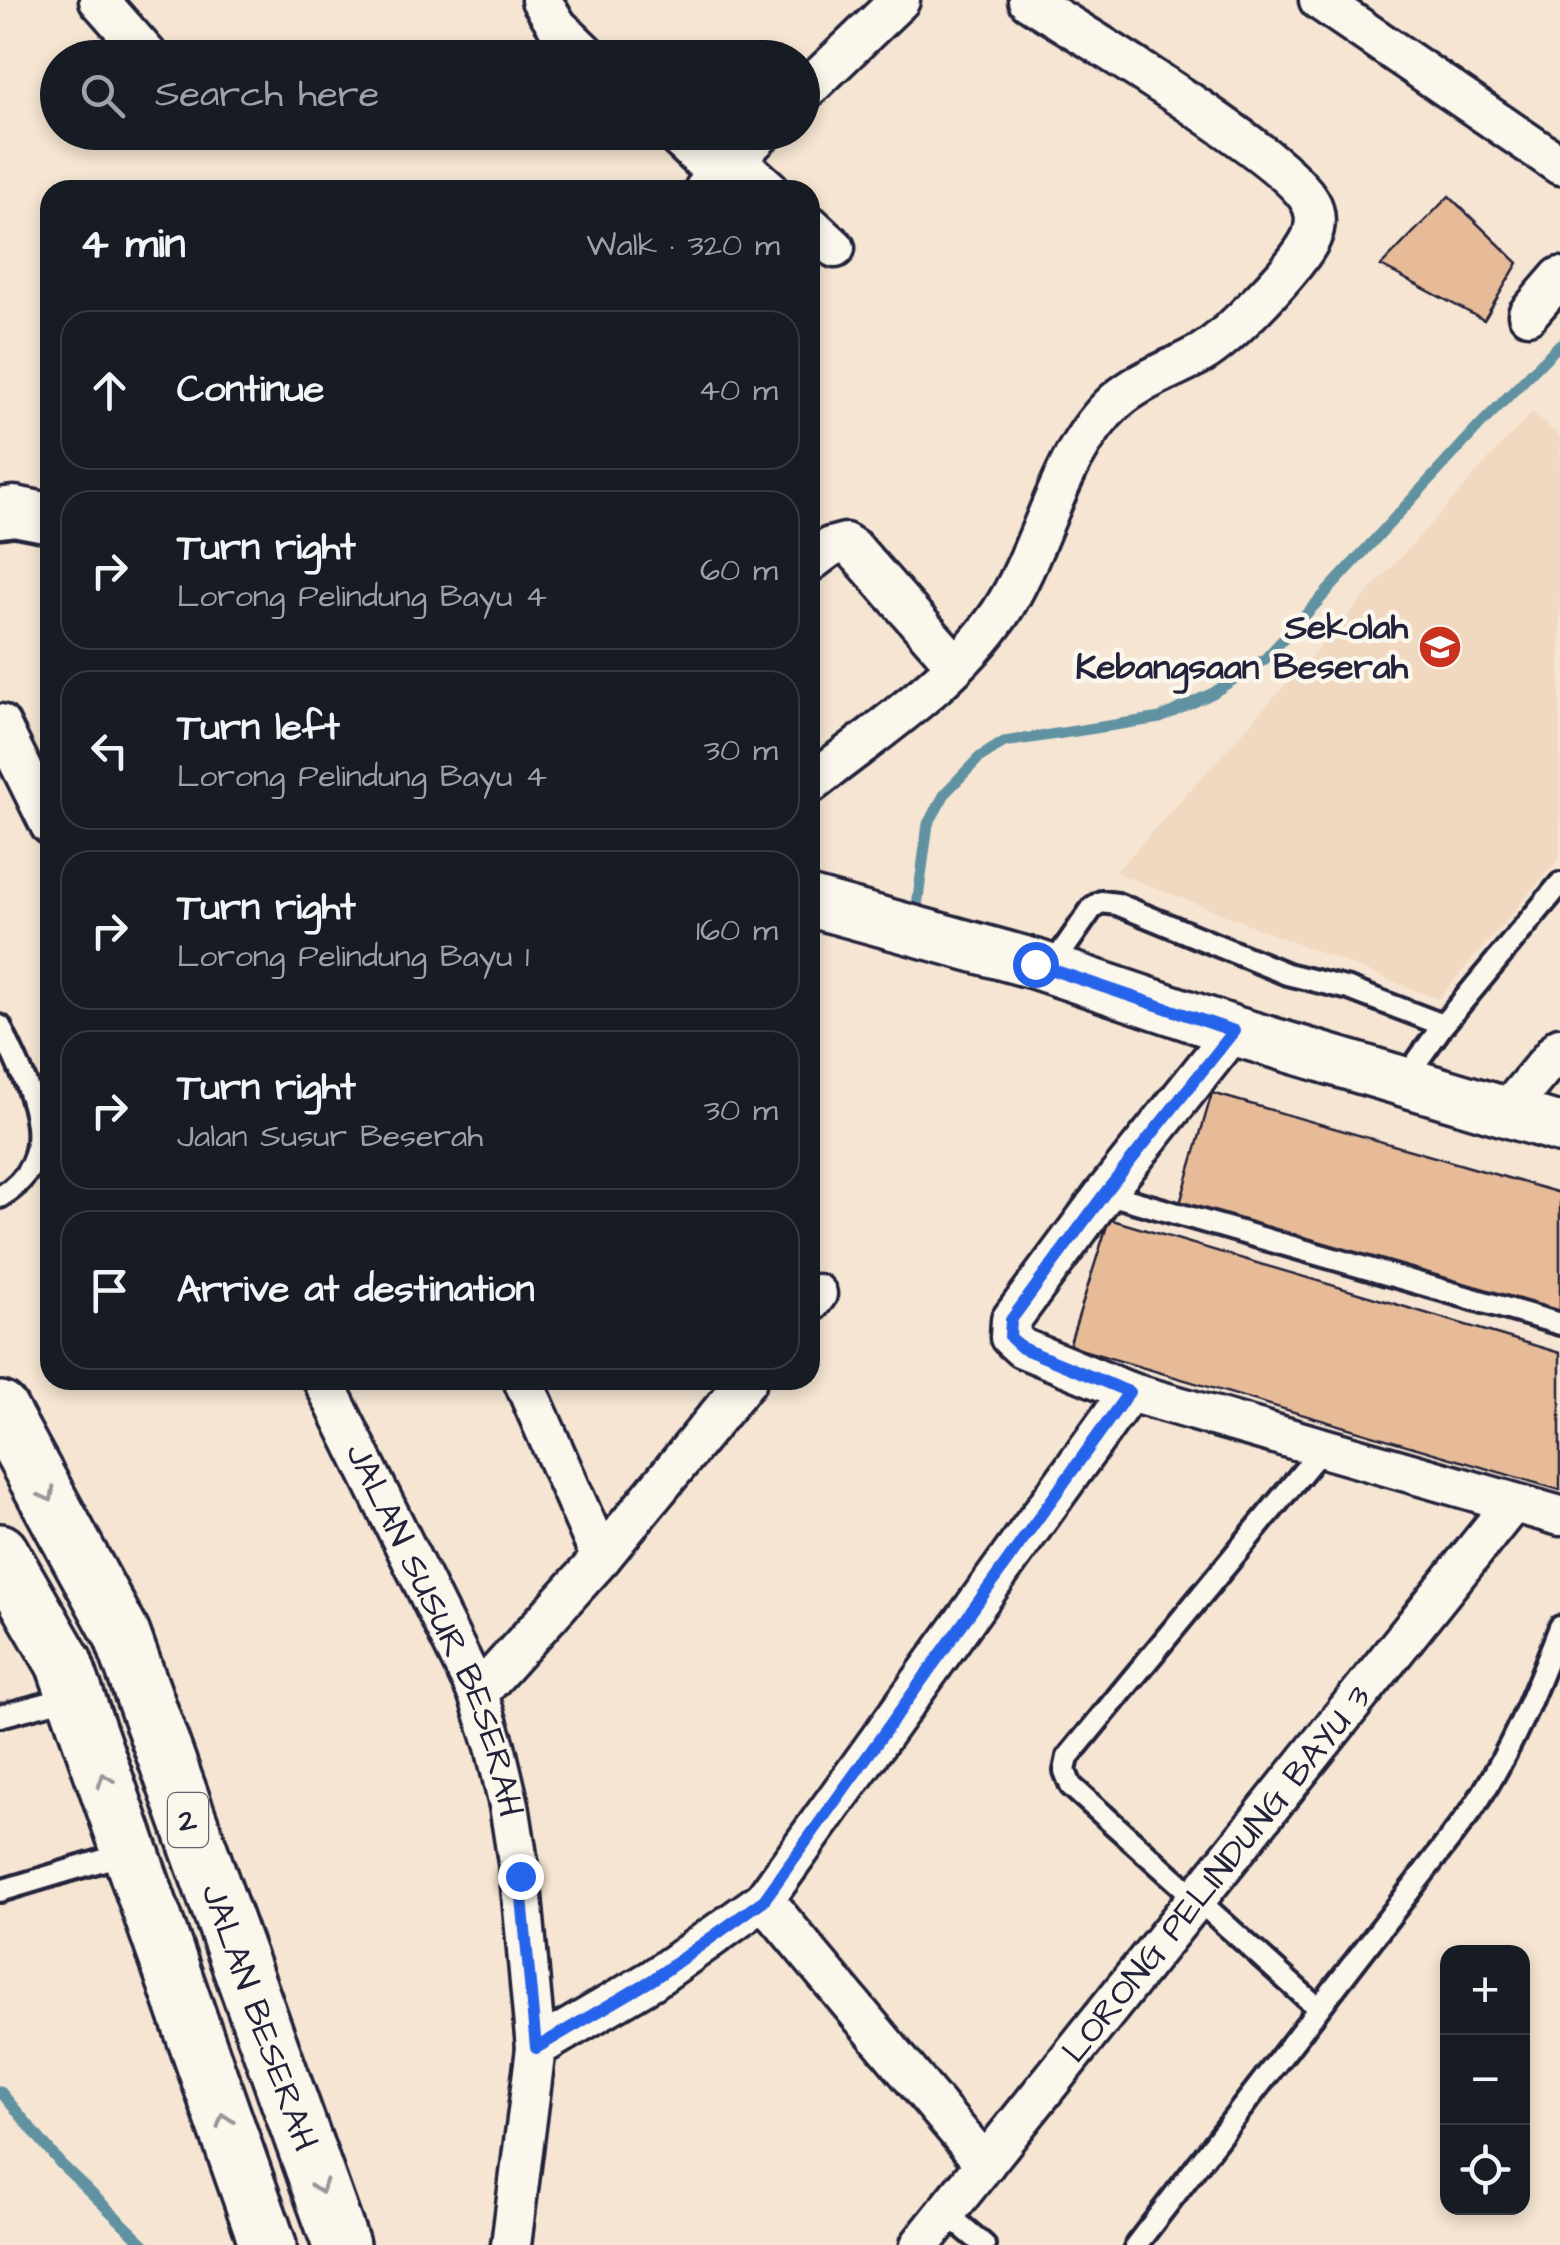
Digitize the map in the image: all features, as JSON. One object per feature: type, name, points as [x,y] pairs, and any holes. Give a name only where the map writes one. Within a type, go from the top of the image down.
[{"type":"highway","name":"JALAN BESERAH","points":[[0,1410],[122,1635],[341,2245]]},
{"type":"highway","name":"JALAN BESERAH","points":[[0,1552],[64,1662],[268,2245]]},
{"type":"street","points":[[99,0],[134,40]]},
{"type":"street","points":[[541,0],[558,28],[571,40]]},
{"type":"street","points":[[820,776],[955,664],[1000,614],[1020,580],[1076,454],[1102,415],[1119,398],[1206,351],[1254,308],[1311,238],[1315,222],[1308,197],[1253,145],[1028,0]]},
{"type":"street","points":[[1319,0],[1560,164]]},
{"type":"street","points":[[820,76],[897,1]]},
{"type":"street","points":[[692,150],[719,175],[744,150]]},
{"type":"street","points":[[1528,314],[1560,277]]},
{"type":"street","points":[[0,513],[14,511],[40,516]]},
{"type":"street","points":[[820,554],[845,543],[854,549],[955,664]]},
{"type":"street","points":[[0,724],[40,805]]},
{"type":"street","points":[[820,905],[1050,969],[1234,1031],[1560,1128]]},
{"type":"street","points":[[1234,1031],[1105,1193],[1011,1320],[1010,1337],[1022,1348],[1129,1392],[1560,1516]]},
{"type":"street","points":[[1506,1112],[1560,1048]]},
{"type":"street","name":"JALAN SUSUR BESERAH","points":[[328,1390],[478,1694],[496,1746],[514,1840],[536,2048],[511,2245]]},
{"type":"street","points":[[527,1390],[601,1558]]},
{"type":"street","points":[[478,1694],[601,1558],[739,1390]]},
{"type":"street","points":[[536,2048],[652,1980],[764,1900],[1129,1392]]},
{"type":"street","name":"LORONG PELINDUNG BAYU 3","points":[[920,2245],[1512,1504]]},
{"type":"street","points":[[764,1900],[985,2164]]},
{"type":"lane","points":[[1402,1081],[1443,1025],[1560,884]]},
{"type":"lane","points":[[1050,969],[1093,907],[1101,902],[1117,904],[1288,974],[1349,989],[1443,1025]]},
{"type":"lane","points":[[0,1026],[36,1105],[38,1148],[17,1187],[0,1197]]},
{"type":"lane","points":[[1105,1193],[1560,1324]]},
{"type":"lane","points":[[1318,2008],[1071,1786],[1066,1771],[1068,1757],[1320,1450]]},
{"type":"lane","points":[[1136,2245],[1472,1810],[1523,1723],[1560,1627]]},
{"type":"lane","points":[[0,1716],[75,1696]]},
{"type":"lane","points":[[0,1891],[130,1852]]},
{"type":"lane","points":[[946,2212],[984,2245]]},
{"type":"shaded area","name":"Sekolah Kebangsaan Beserah","points":[[1532,412],[1560,437],[1560,857],[1438,999],[1116,872]]},
{"type":"building","points":[[1449,196],[1518,263],[1484,320],[1381,266]]},
{"type":"building","points":[[1212,1093],[1560,1193],[1560,1324],[1177,1214]]},
{"type":"building","points":[[1109,1219],[1560,1353],[1560,1490],[1069,1346]]},
{"type":"waterway","points":[[917,906],[928,824],[946,792],[980,757],[1004,742],[1160,718],[1213,693],[1265,659],[1480,425],[1560,344]]},
{"type":"waterway","points":[[0,2091],[60,2163],[145,2245]]},
{"type":"place","name":"Sekolah Kebangsaan Beserah","points":[[1440,647]]},
{"type":"route","points":[[520,1876],[536,2048],[652,1980],[764,1900],[1129,1392],[1022,1348],[1010,1337],[1011,1320],[1105,1193],[1234,1031],[1035,964]]}]
